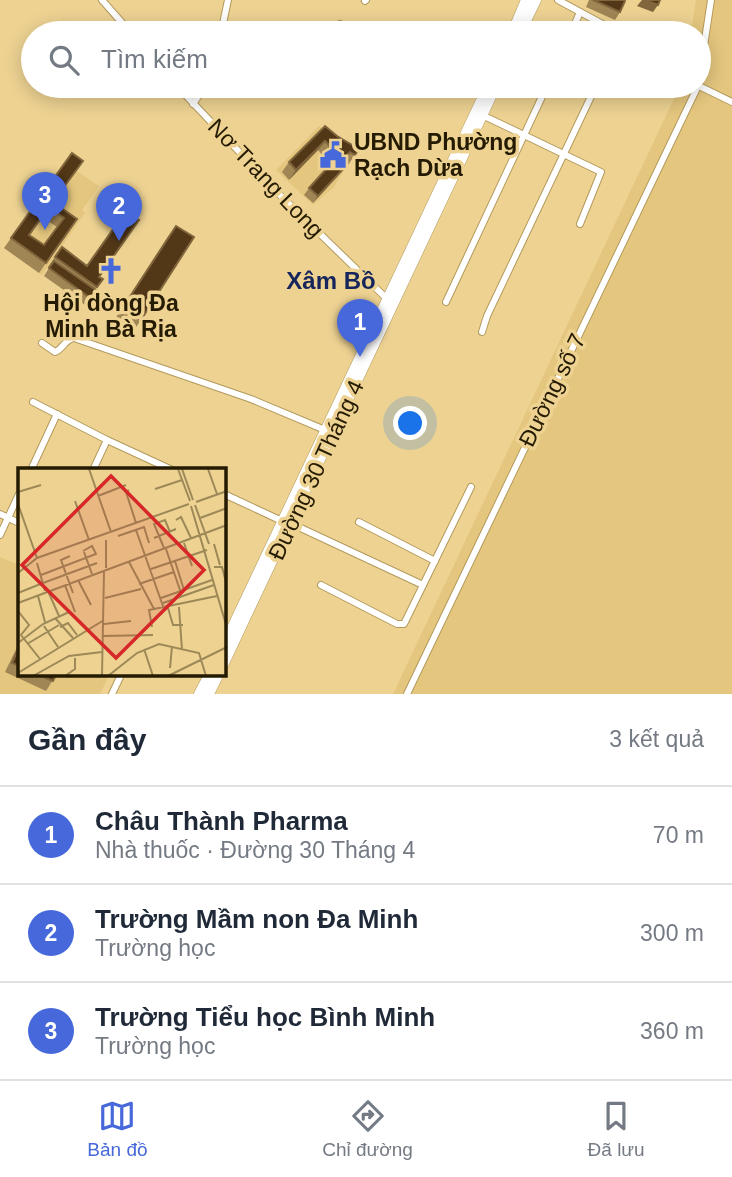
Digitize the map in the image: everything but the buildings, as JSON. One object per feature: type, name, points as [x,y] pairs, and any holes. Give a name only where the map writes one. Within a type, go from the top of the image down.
[{"type":"main road","points":[[517,21],[526,0]]},
{"type":"main road","points":[[526,21],[536,0]]},
{"type":"main road","name":"Đường 30 Tháng 4","points":[[479,113],[481,98]]},
{"type":"main road","name":"Đường 30 Tháng 4","points":[[229,624],[286,522],[488,98]]},
{"type":"main road","name":"Đường 30 Tháng 4","points":[[226,658],[325,430],[384,315]]},
{"type":"main road","points":[[199,694],[208,676]]},
{"type":"main road","points":[[209,694],[218,676]]},
{"type":"street","points":[[102,0],[120,21]]},
{"type":"street","points":[[224,21],[228,0]]},
{"type":"street","points":[[558,0],[597,21]]},
{"type":"street","points":[[708,21],[711,0]]},
{"type":"street","points":[[576,21],[580,12]]},
{"type":"street","points":[[711,92],[732,102]]},
{"type":"street","name":"Nơ Trang Long","points":[[188,98],[280,195],[391,300]]},
{"type":"street","points":[[193,104],[197,98]]},
{"type":"street","points":[[446,302],[541,98]]},
{"type":"street","points":[[482,332],[487,316],[590,98]]},
{"type":"street","name":"Đường số 7","points":[[407,694],[692,98]]},
{"type":"street","points":[[479,113],[601,172],[580,225]]},
{"type":"street","points":[[42,343],[55,352],[74,338],[251,399],[325,430]]},
{"type":"street","points":[[33,402],[155,467]]},
{"type":"street","points":[[32,468],[57,414]]},
{"type":"street","points":[[94,468],[107,440]]},
{"type":"street","points":[[321,585],[401,625],[406,622],[471,487]]},
{"type":"street","points":[[226,495],[424,585]]},
{"type":"street","points":[[0,536],[18,496]]},
{"type":"street","points":[[0,514],[18,523]]},
{"type":"street","points":[[359,522],[435,561]]},
{"type":"street","points":[[112,694],[121,676]]},
{"type":"shaded area","points":[[696,0],[732,0],[732,694],[393,694],[674,98],[711,98],[711,21],[693,21]]},
{"type":"shaded area","points":[[319,126],[357,148],[334,187],[313,205],[276,170]]},
{"type":"shaded area","points":[[65,163],[99,186],[82,210],[85,213],[42,275],[4,248]]},
{"type":"shaded area","points":[[0,557],[18,565],[18,676],[109,676],[100,694],[0,694]]},
{"type":"place","name":"UBND Phường Rạch Dừa","points":[[333,155]]},
{"type":"place","name":"Trường Tiểu học Bình Minh","points":[[45,230]]},
{"type":"place","name":"Trường Mầm non Đa Minh","points":[[119,241]]},
{"type":"place","name":"Hội dòng Đa Minh Bà Rịa","points":[[111,271]]},
{"type":"place","name":"Châu Thành Pharma","points":[[360,357]]},
{"type":"district","name":"Xâm Bồ","points":[[331,281]]}]
